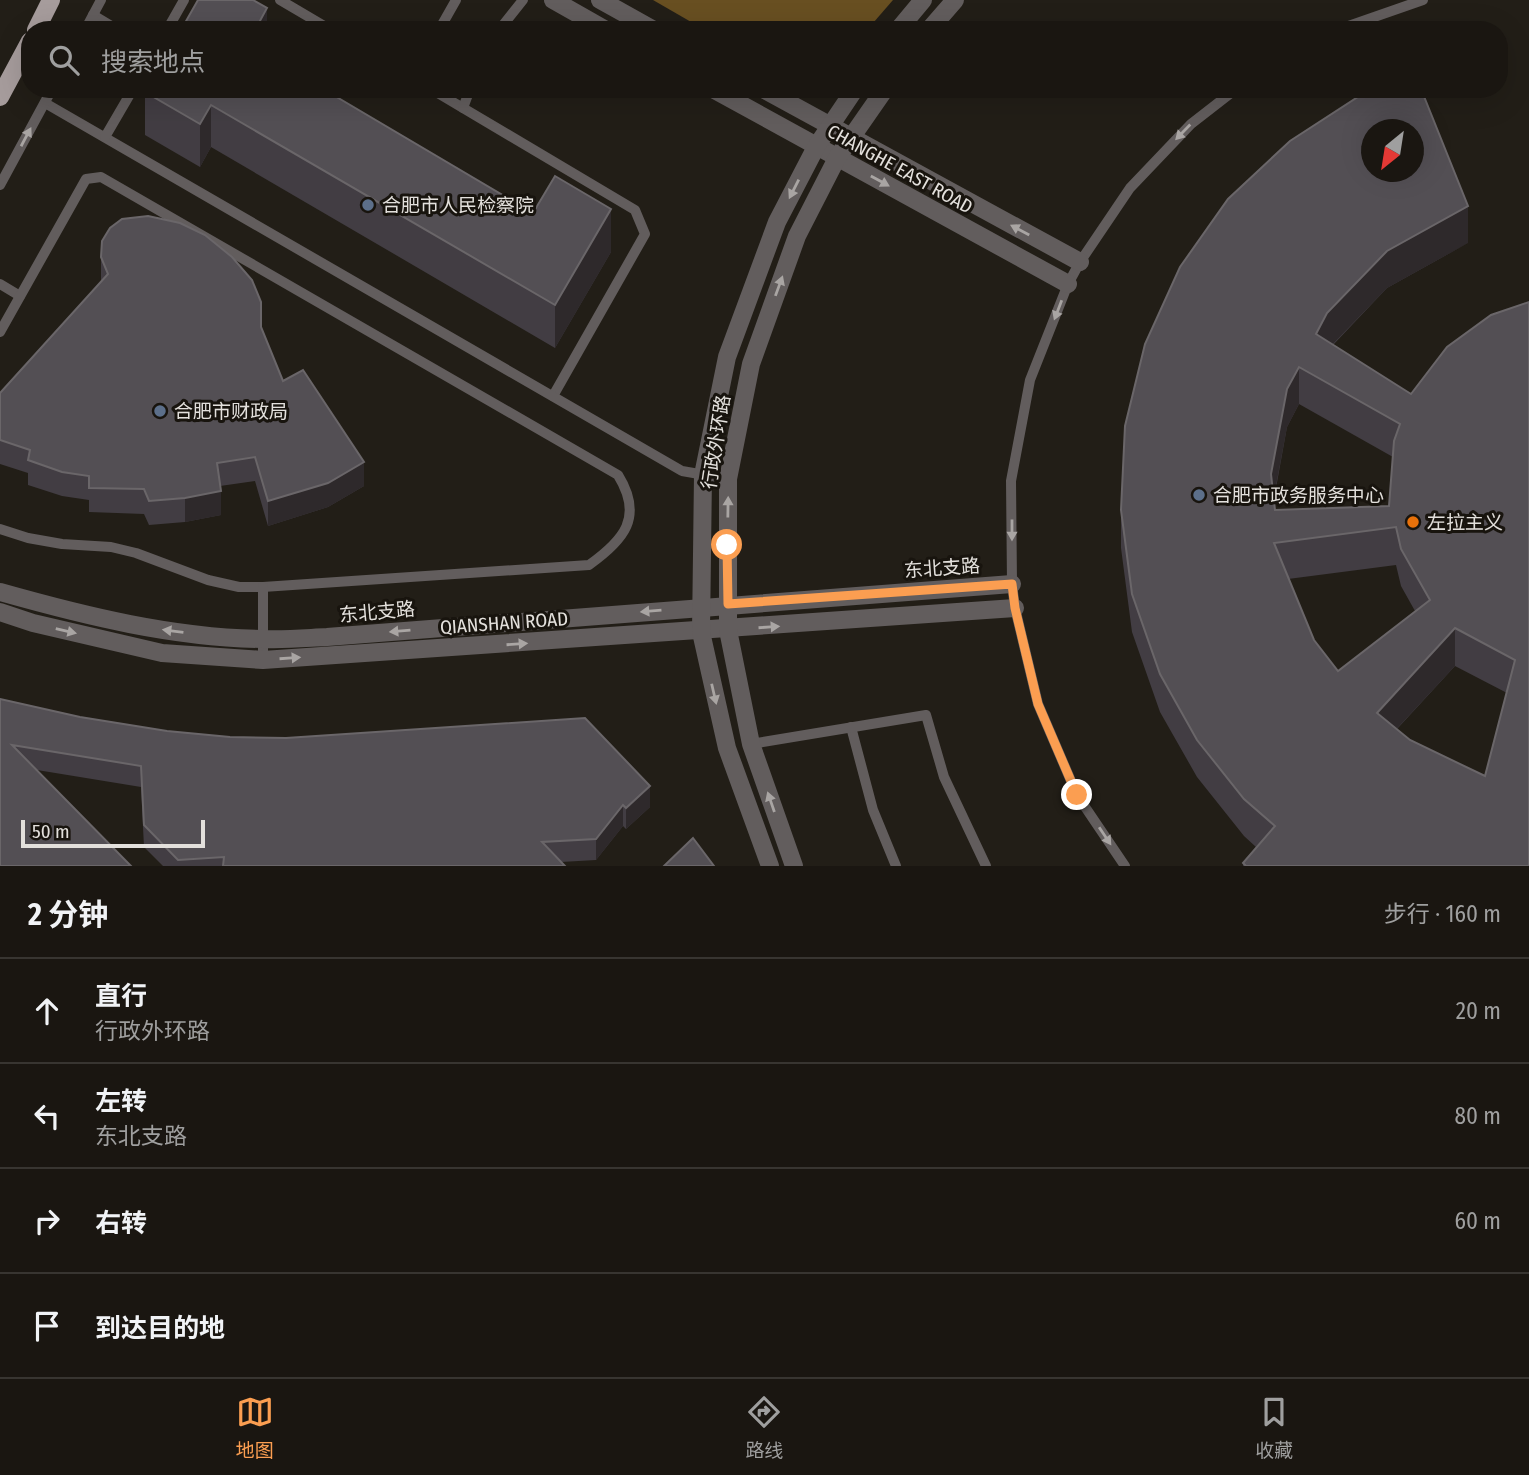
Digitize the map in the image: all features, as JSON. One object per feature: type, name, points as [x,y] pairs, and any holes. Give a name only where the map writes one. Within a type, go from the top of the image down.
[{"type":"main road","points":[[40,21],[51,0]]},
{"type":"main road","points":[[0,97],[21,58]]},
{"type":"street","points":[[553,0],[590,21]]},
{"type":"street","points":[[600,0],[638,21]]},
{"type":"street","points":[[906,21],[923,0]]},
{"type":"street","points":[[937,21],[955,0]]},
{"type":"street","name":"CHANGHE EAST ROAD","points":[[729,98],[1068,284]]},
{"type":"street","name":"CHANGHE EAST ROAD","points":[[779,98],[1080,262]]},
{"type":"street","name":"行政外环路","points":[[770,866],[727,748],[701,632],[703,475],[727,356],[777,222],[816,146],[849,98]]},
{"type":"street","name":"行政外环路","points":[[794,866],[751,744],[728,630],[728,479],[751,364],[797,236],[837,158],[879,98]]},
{"type":"street","name":"东北支路","points":[[0,592],[55,608],[166,631],[263,639],[327,637],[1012,584]]},
{"type":"street","name":"QIANSHAN ROAD","points":[[0,612],[33,623],[162,653],[263,660],[701,632],[1015,608]]},
{"type":"lane","points":[[90,21],[101,0]]},
{"type":"lane","points":[[172,21],[184,0]]},
{"type":"lane","points":[[280,0],[316,21]]},
{"type":"lane","points":[[444,21],[456,0]]},
{"type":"lane","points":[[506,21],[523,0]]},
{"type":"lane","points":[[1363,21],[1423,0]]},
{"type":"lane","points":[[93,15],[103,21]]},
{"type":"lane","points":[[0,186],[48,98]]},
{"type":"lane","points":[[105,137],[128,98]]},
{"type":"lane","points":[[446,98],[635,210],[645,234],[553,396]]},
{"type":"lane","points":[[463,108],[467,98]]},
{"type":"lane","points":[[1125,866],[1077,795],[1038,704],[1015,608],[1012,584],[1012,481],[1030,380],[1068,284],[1080,262],[1130,188],[1191,124],[1224,98]]},
{"type":"lane","points":[[45,103],[682,471],[728,479]]},
{"type":"lane","points":[[0,332],[86,179],[101,177],[618,475],[629,492],[631,510],[625,533],[606,553],[589,565],[263,587],[239,587],[208,580],[136,553],[111,547],[62,544],[28,538],[0,529]]},
{"type":"lane","points":[[0,284],[20,296]]},
{"type":"lane","points":[[263,587],[263,660]]},
{"type":"lane","points":[[751,744],[926,715],[944,777],[986,866]]},
{"type":"lane","points":[[851,727],[873,810],[897,866]]},
{"type":"shaded area","points":[[653,0],[893,0],[875,21],[689,21]]},
{"type":"building","points":[[198,0],[253,0],[267,8],[260,21],[186,21]]},
{"type":"building","points":[[155,98],[338,98],[533,213],[555,176],[611,209],[555,305],[211,105],[200,124]]},
{"type":"building","name":"合肥市政务服务中心","points":[[1356,98],[1425,98],[1468,206],[1387,251],[1327,313],[1316,334],[1411,394],[1447,347],[1491,315],[1529,302],[1529,866],[1246,866],[1243,863],[1275,826],[1244,799],[1197,740],[1160,674],[1132,594],[1121,510],[1125,426],[1145,344],[1180,267],[1228,199],[1290,141]],"holes":[[[1299,367],[1400,424],[1394,441],[1389,506],[1275,510],[1271,474],[1287,389]],[[1396,527],[1401,549],[1430,600],[1338,671],[1314,640],[1274,543]],[[1455,628],[1515,660],[1485,776],[1410,740],[1377,713]]]},
{"type":"building","name":"合肥市财政局","points":[[148,216],[180,223],[205,235],[232,257],[252,280],[261,302],[261,327],[283,381],[303,370],[364,462],[328,483],[268,501],[255,457],[217,463],[221,491],[149,501],[144,489],[89,488],[89,476],[62,472],[28,460],[30,450],[0,440],[0,393],[108,274],[101,257],[102,241],[110,228],[122,219]]},
{"type":"building","points":[[0,699],[80,717],[167,731],[230,737],[286,738],[585,718],[650,786],[626,808],[623,805],[596,839],[542,842],[565,866],[223,866],[224,857],[178,860],[144,825],[141,766],[12,745],[131,866],[0,866]]},
{"type":"building","points":[[693,838],[714,866],[664,866]]},
{"type":"place","name":"合肥市人民检察院","points":[[368,205]]},
{"type":"place","name":"合肥市财政局","points":[[160,411]]},
{"type":"place","name":"合肥市政务服务中心","points":[[1199,495]]},
{"type":"place","name":"左拉主义","points":[[1413,522]]},
{"type":"route","points":[[727,545],[728,604],[1012,584],[1015,608],[1038,704],[1077,795]]}]
